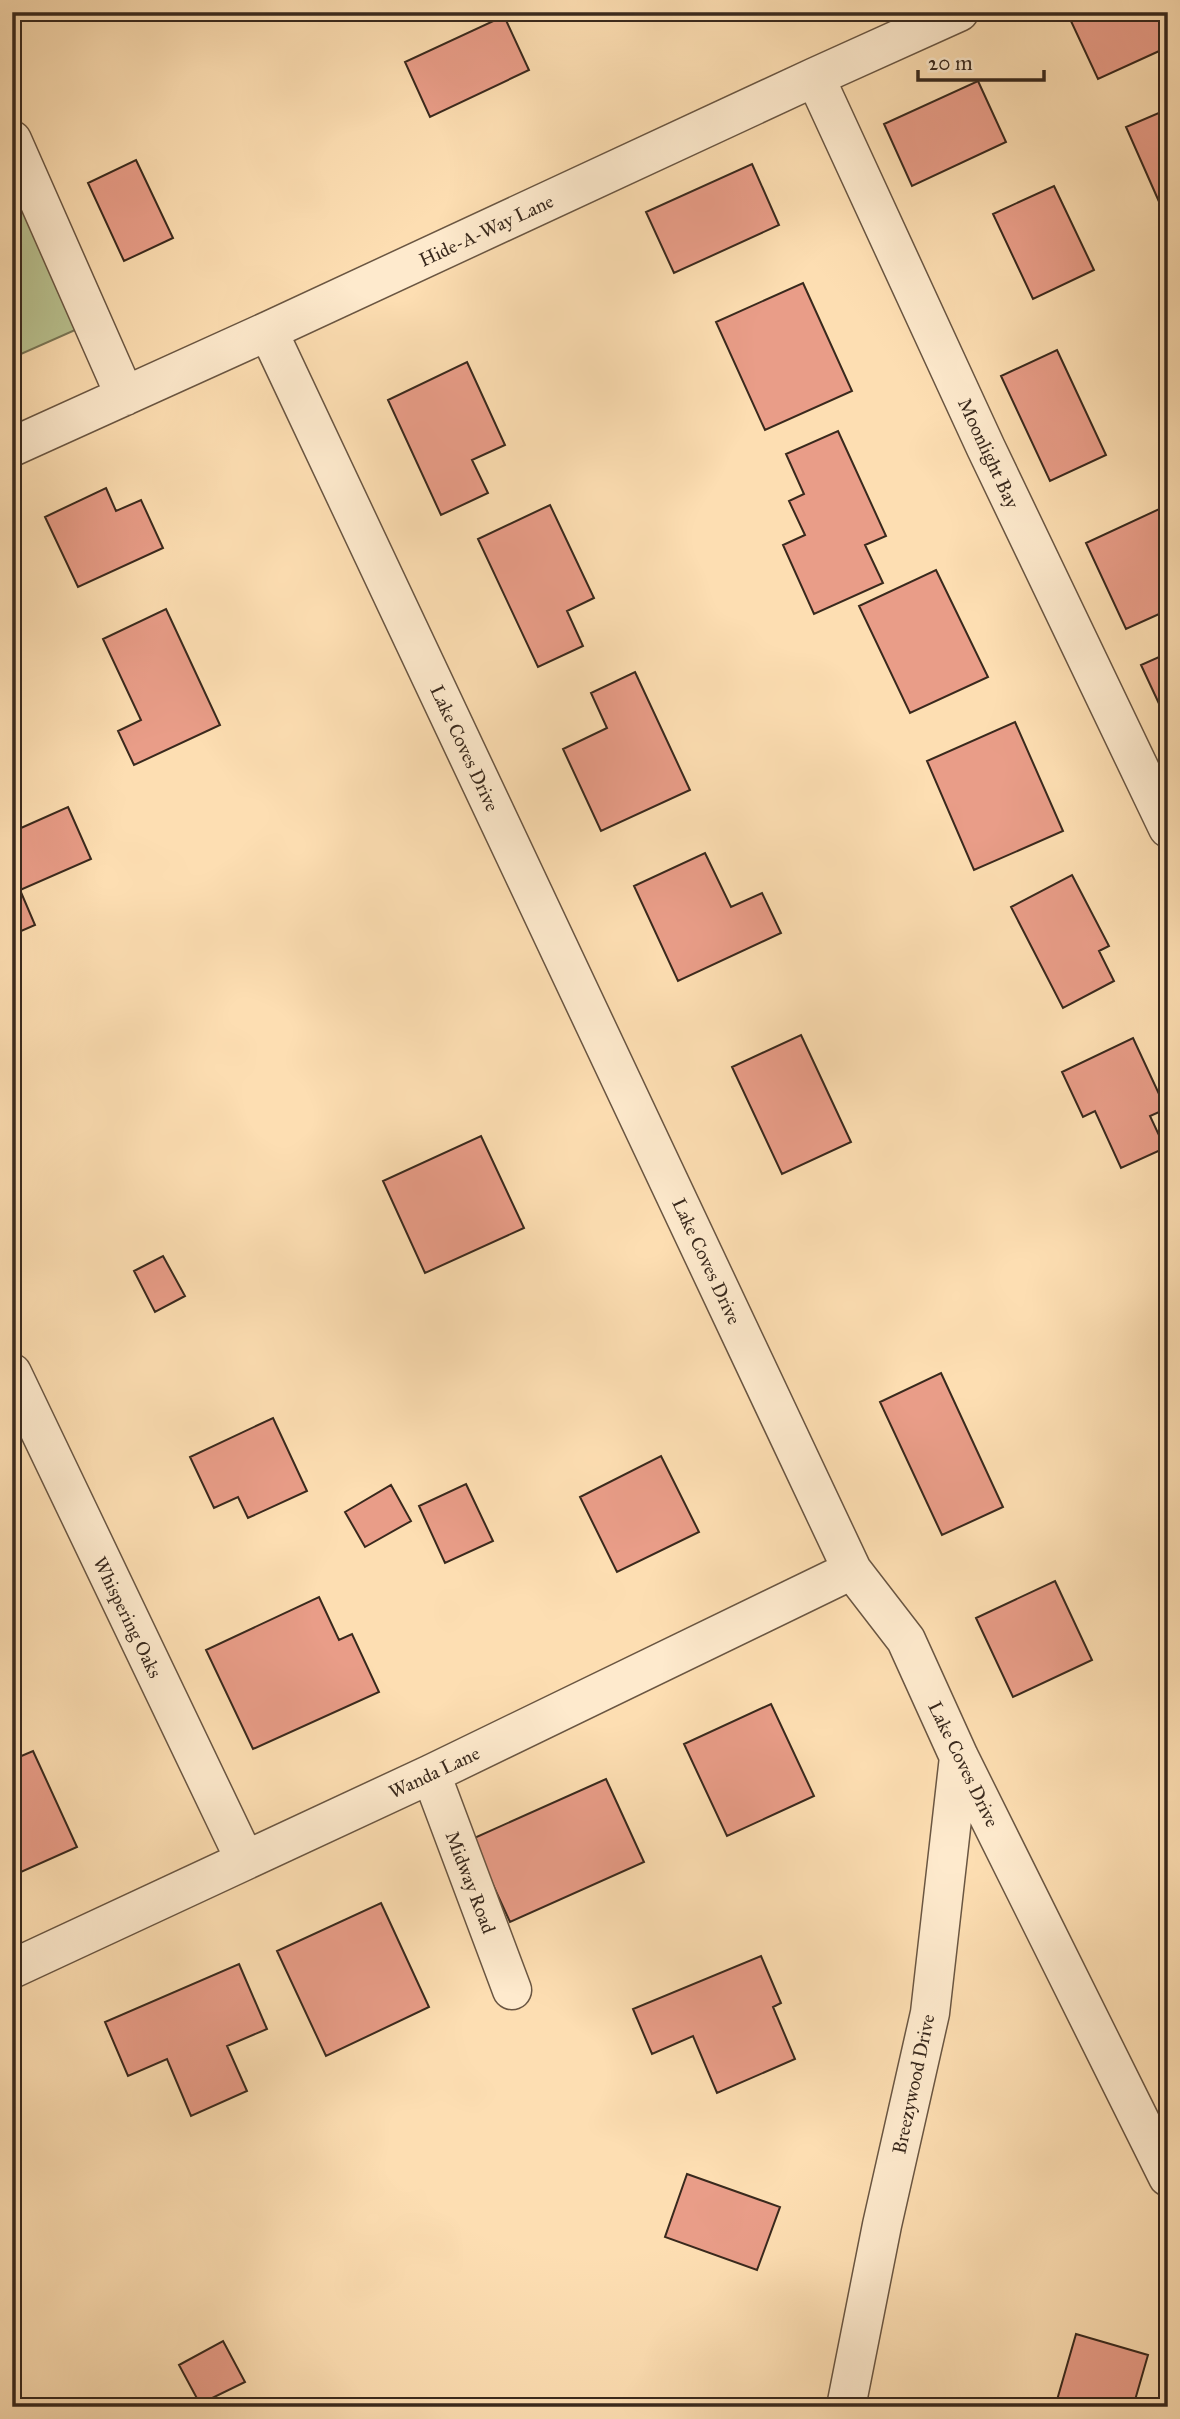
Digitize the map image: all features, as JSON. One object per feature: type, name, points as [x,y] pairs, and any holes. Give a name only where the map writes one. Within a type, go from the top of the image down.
[{"type":"street","name":"Hide-A-Way Lane","points":[[12,447],[959,12]]},
{"type":"street","name":"Moonlight Bay","points":[[815,77],[986,448],[1168,828]]},
{"type":"street","points":[[12,140],[125,396]]},
{"type":"street","name":"Lake Coves Drive","points":[[268,331],[852,1570],[906,1640],[959,1757],[1168,2177]]},
{"type":"street","name":"Whispering Oaks","points":[[12,1373],[245,1860]]},
{"type":"street","name":"Wanda Lane","points":[[12,1969],[431,1774],[852,1570]]},
{"type":"street","name":"Breezywood Drive","points":[[846,2407],[882,2225],[930,2012],[959,1757]]},
{"type":"street","name":"Midway Road","points":[[431,1774],[512,1990]]},
{"type":"green space","points":[[12,121],[100,319],[12,358]]},
{"type":"building","points":[[1084,12],[1168,12],[1168,47],[1098,79],[1070,19]]},
{"type":"building","points":[[504,16],[529,70],[430,117],[405,62]]},
{"type":"building","points":[[978,81],[1006,142],[912,186],[884,124]]},
{"type":"building","points":[[1168,109],[1168,222],[1126,127]]},
{"type":"building","points":[[136,160],[173,238],[124,261],[88,183]]},
{"type":"building","points":[[752,164],[779,225],[674,273],[646,212]]},
{"type":"building","points":[[1054,186],[1094,270],[1033,299],[993,214]]},
{"type":"building","points":[[803,283],[852,391],[765,430],[716,322]]},
{"type":"building","points":[[1057,350],[1106,455],[1050,481],[1001,376]]},
{"type":"building","points":[[467,362],[505,445],[472,460],[488,493],[441,515],[388,400]]},
{"type":"building","points":[[838,431],[886,536],[865,545],[883,583],[814,614],[783,545],[805,535],[789,501],[804,494],[786,454]]},
{"type":"building","points":[[106,488],[116,511],[141,500],[163,548],[78,587],[45,517]]},
{"type":"building","points":[[550,505],[594,598],[567,611],[583,646],[538,667],[478,539]]},
{"type":"building","points":[[1168,505],[1168,610],[1126,629],[1086,543]]},
{"type":"building","points":[[936,570],[988,677],[910,713],[859,606]]},
{"type":"building","points":[[166,609],[220,725],[134,765],[118,731],[141,720],[103,639]]},
{"type":"building","points":[[1168,653],[1168,723],[1141,665]]},
{"type":"building","points":[[635,672],[690,790],[601,831],[563,749],[607,728],[591,693]]},
{"type":"building","points":[[1015,722],[1063,831],[974,870],[927,761]]},
{"type":"building","points":[[68,807],[91,859],[20,890],[35,925],[12,935],[12,832]]},
{"type":"building","points":[[705,853],[731,907],[762,893],[781,933],[678,981],[634,886]]},
{"type":"building","points":[[1072,875],[1109,946],[1099,951],[1114,981],[1063,1008],[1011,907]]},
{"type":"building","points":[[801,1035],[851,1142],[782,1174],[732,1067]]},
{"type":"building","points":[[1133,1038],[1166,1109],[1150,1116],[1165,1148],[1121,1168],[1095,1111],[1083,1117],[1062,1072]]},
{"type":"building","points":[[481,1136],[524,1228],[425,1273],[383,1181]]},
{"type":"building","points":[[163,1256],[185,1296],[155,1312],[134,1271]]},
{"type":"building","points":[[941,1373],[1003,1507],[942,1535],[880,1402]]},
{"type":"building","points":[[273,1418],[307,1491],[248,1518],[238,1497],[214,1508],[190,1457]]},
{"type":"building","points":[[661,1456],[699,1532],[617,1572],[580,1497]]},
{"type":"building","points":[[466,1484],[493,1541],[445,1563],[419,1506]]},
{"type":"building","points":[[391,1485],[411,1521],[365,1547],[345,1512]]},
{"type":"building","points":[[1055,1581],[1092,1660],[1013,1697],[976,1618]]},
{"type":"building","points":[[319,1597],[339,1640],[352,1634],[379,1692],[253,1749],[206,1650]]},
{"type":"building","points":[[771,1704],[814,1796],[727,1836],[684,1744]]},
{"type":"building","points":[[33,1751],[77,1847],[12,1876],[12,1760]]},
{"type":"building","points":[[606,1779],[644,1862],[510,1922],[472,1839]]},
{"type":"building","points":[[381,1903],[429,2007],[326,2056],[277,1951]]},
{"type":"building","points":[[761,1956],[781,2003],[773,2007],[795,2059],[717,2093],[693,2036],[652,2054],[633,2009]]},
{"type":"building","points":[[239,1964],[267,2029],[227,2046],[247,2091],[191,2116],[167,2059],[128,2076],[105,2022]]},
{"type":"building","points":[[687,2174],[780,2207],[757,2270],[665,2237]]},
{"type":"building","points":[[1076,2334],[1148,2355],[1133,2407],[1055,2407]]},
{"type":"building","points":[[223,2341],[245,2382],[200,2404],[179,2365]]}]
